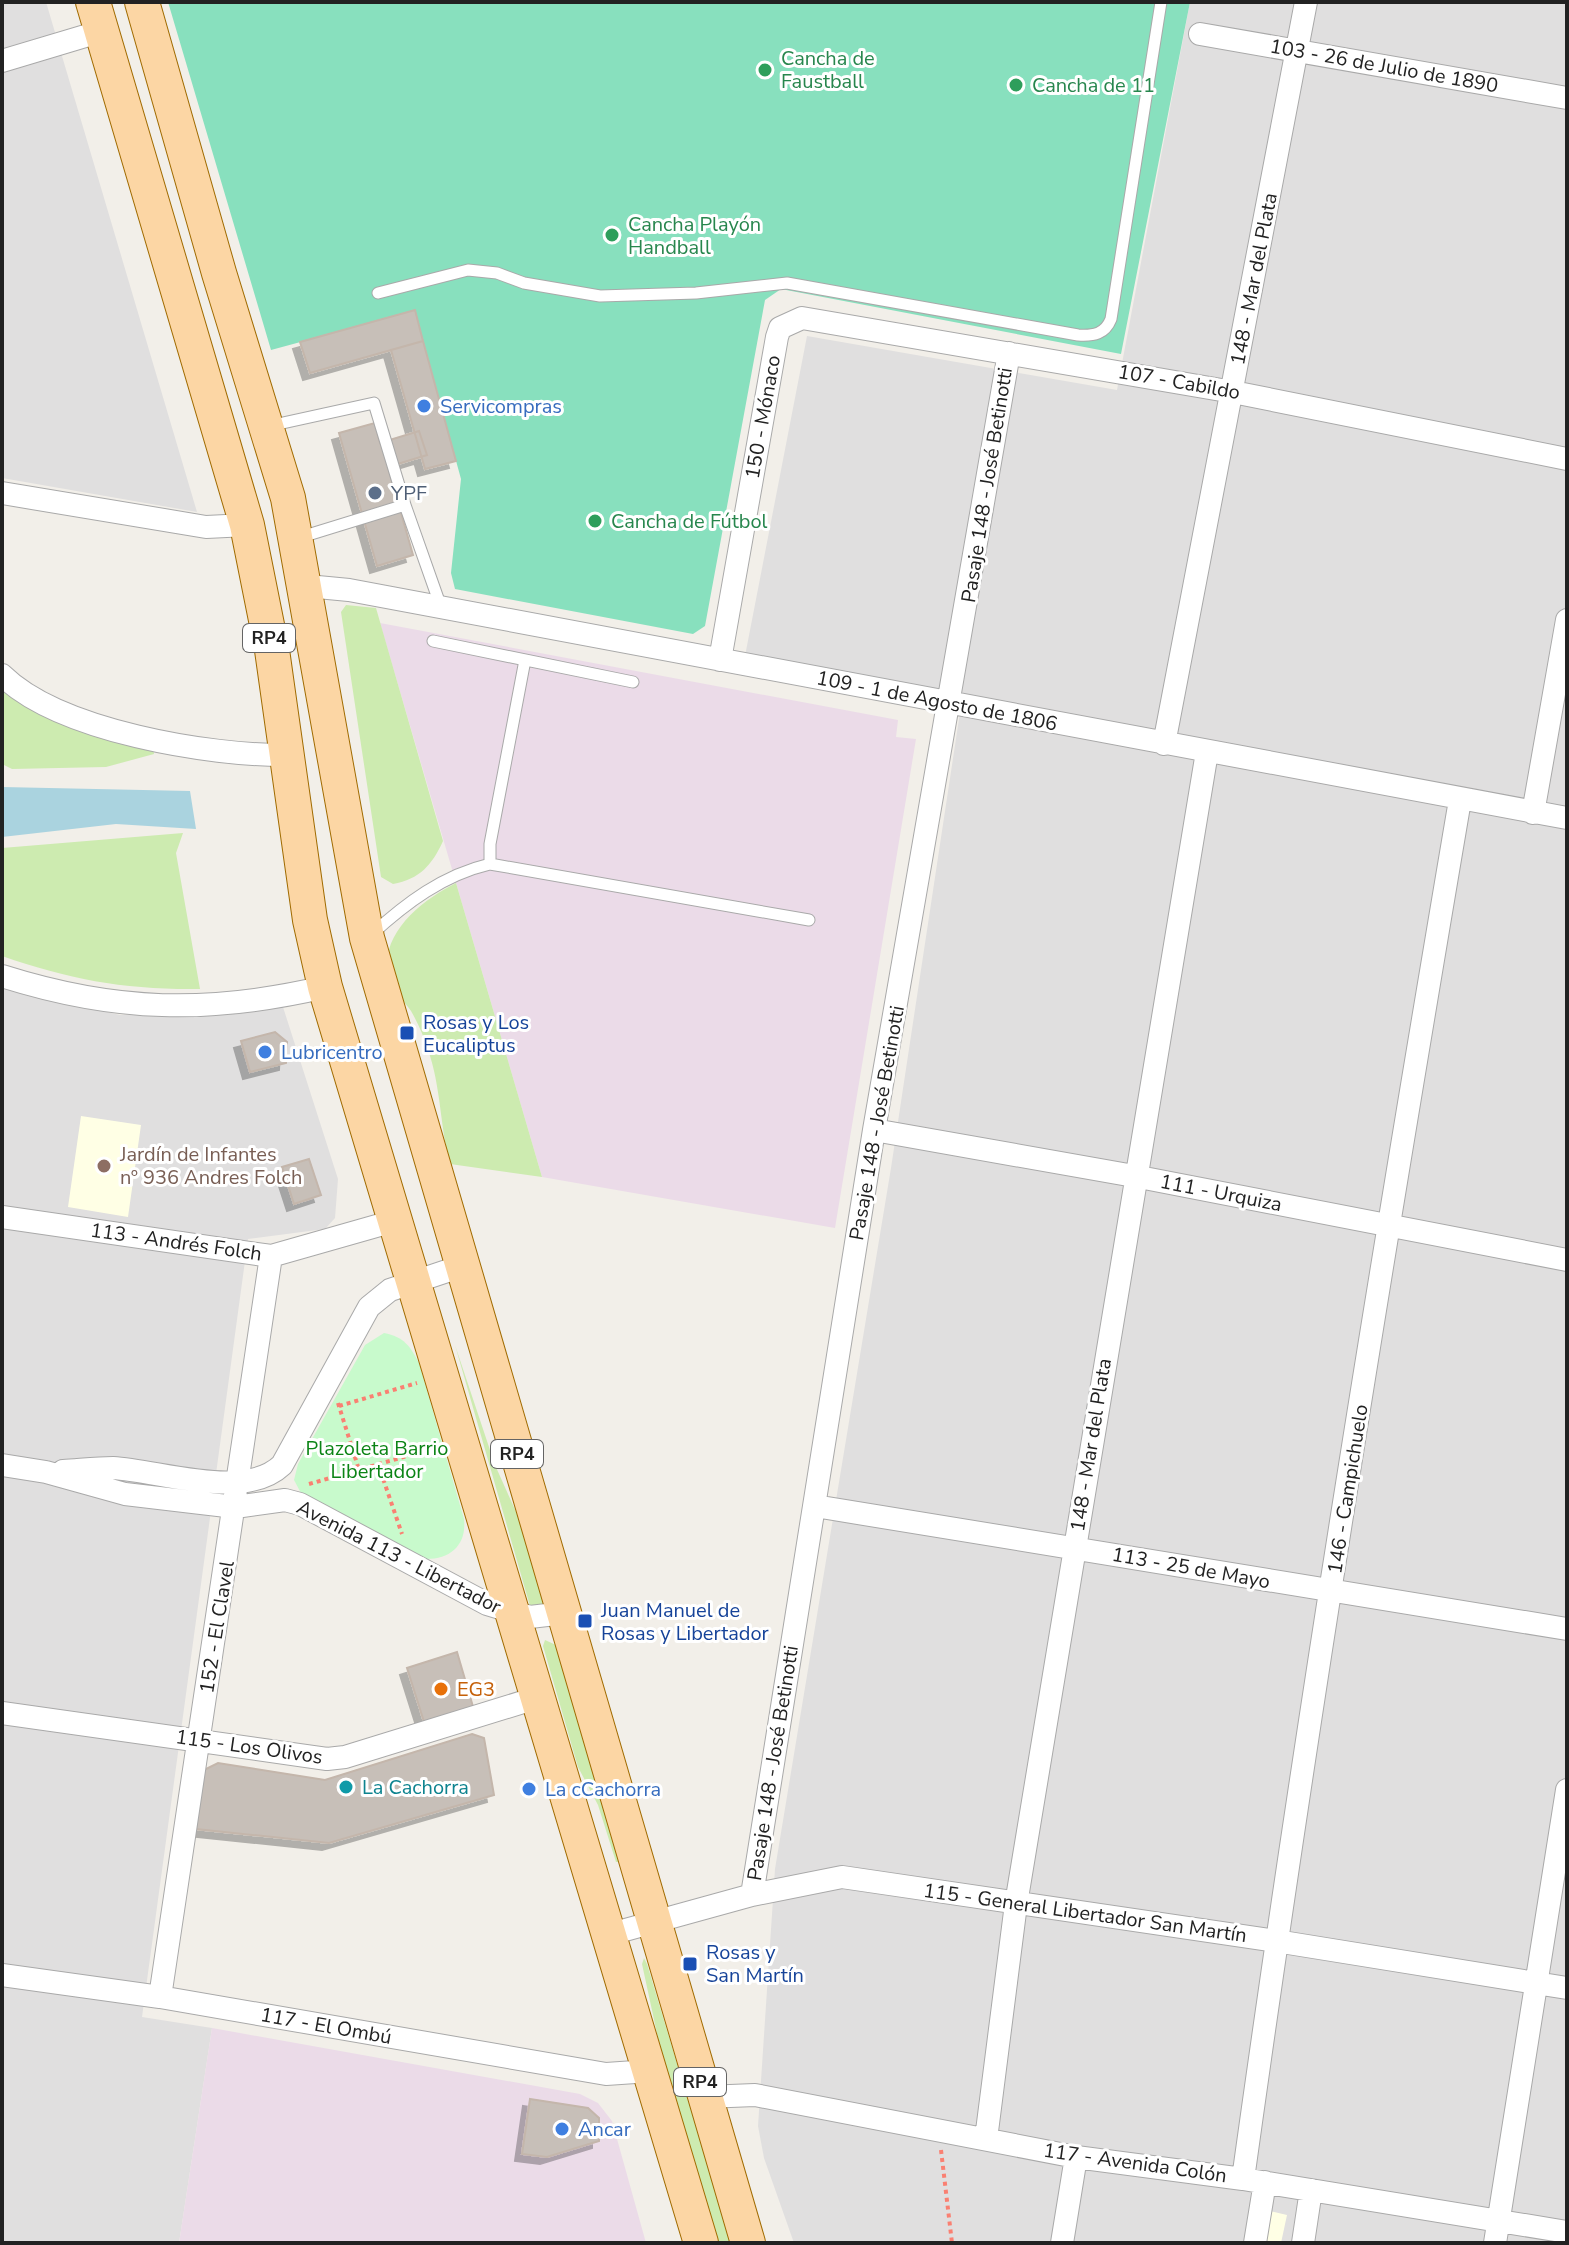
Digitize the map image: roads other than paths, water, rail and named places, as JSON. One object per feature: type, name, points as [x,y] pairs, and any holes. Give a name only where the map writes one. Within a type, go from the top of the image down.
[{"type":"main road","name":"RP4","points":[[142,2],[219,273],[269,426],[297,538],[367,938],[748,2243]]},
{"type":"main road","name":"RP4","points":[[98,16],[247,525],[272,650],[310,920],[325,987],[701,2243]]},
{"type":"street","name":"148 - Mar del Plata","points":[[1164,744],[1306,2]]},
{"type":"street","points":[[2,61],[98,16]]},
{"type":"street","name":"103 - 26 de Julio de 1890","points":[[1200,34],[1567,98]]},
{"type":"street","name":"107 - Cabildo","points":[[789,322],[813,318],[1233,392],[1567,459]]},
{"type":"street","name":"150 - Mónaco","points":[[720,660],[777,337],[780,328],[789,322]]},
{"type":"street","name":"Pasaje 148 - José Betinotti","points":[[752,1895],[874,1130],[951,703],[1009,353]]},
{"type":"street","points":[[2,493],[206,527],[247,525]]},
{"type":"street","name":"109 - 1 de Agosto de 1806","points":[[307,586],[349,590],[1567,818]]},
{"type":"street","points":[[1533,813],[1567,620]]},
{"type":"street","points":[[2,675],[33,699],[95,726],[249,755],[288,755]]},
{"type":"street","name":"148 - Mar del Plata","points":[[986,2139],[1016,1904],[1134,1176],[1207,752]]},
{"type":"street","name":"146 - Campichuelo","points":[[1255,2243],[1254,2180],[1276,1941],[1388,1227],[1460,800]]},
{"type":"street","points":[[2,976],[75,996],[148,1006],[251,1002],[325,987]]},
{"type":"street","name":"111 - Urquiza","points":[[874,1130],[1134,1176],[1567,1260]]},
{"type":"street","name":"113 - Andrés Folch","points":[[2,1217],[271,1256],[394,1221]]},
{"type":"street","name":"152 - El Clavel","points":[[160,1997],[271,1256]]},
{"type":"street","name":"Avenida 113 - Libertador","points":[[46,1472],[112,1468],[237,1482],[264,1480],[282,1465],[369,1307],[390,1290],[462,1266]]},
{"type":"street","name":"Avenida 113 - Libertador","points":[[2,1465],[46,1472],[110,1491],[235,1507],[285,1500],[300,1504],[487,1604],[530,1617],[564,1613]]},
{"type":"street","name":"113 - 25 de Mayo","points":[[815,1506],[1567,1629]]},
{"type":"street","name":"115 - Los Olivos","points":[[2,1713],[200,1739],[306,1757],[336,1758],[536,1698]]},
{"type":"street","points":[[1497,2232],[1567,1790]]},
{"type":"street","name":"115 - General Libertador San Martín","points":[[607,1935],[652,1920],[752,1895],[842,1877],[1276,1941],[1567,1988]]},
{"type":"street","name":"117 - El Ombú","points":[[2,1975],[160,1997],[606,2074],[650,2071]]},
{"type":"street","name":"117 - Avenida Colón","points":[[705,2097],[755,2095],[1076,2157],[1254,2180],[1497,2232],[1567,2232]]},
{"type":"street","points":[[1062,2243],[1076,2157]]},
{"type":"street","points":[[1303,2243],[1311,2190]]},
{"type":"lane","points":[[378,293],[468,270],[497,273],[524,283],[600,296],[696,293],[787,283],[1064,332],[1099,333],[1111,319],[1161,2]]},
{"type":"lane","points":[[269,426],[374,403],[441,607]]},
{"type":"lane","points":[[297,538],[405,505]]},
{"type":"lane","points":[[433,641],[633,682]]},
{"type":"lane","points":[[490,864],[490,844],[525,660]]},
{"type":"lane","points":[[367,938],[423,893],[454,876],[490,864],[809,920]]},
{"type":"water","points":[[2,787],[190,791],[196,829],[116,824],[2,837]]},
{"type":"place","name":"Cancha de Faustball","points":[[765,70]]},
{"type":"place","name":"Cancha de 11","points":[[1016,85]]},
{"type":"place","name":"Cancha Playón Handball","points":[[612,235]]},
{"type":"place","name":"Servicompras","points":[[424,406]]},
{"type":"place","name":"YPF","points":[[375,493]]},
{"type":"place","name":"Cancha de Fútbol","points":[[595,521]]},
{"type":"place","name":"Rosas y Los Eucaliptus","points":[[407,1033]]},
{"type":"place","name":"Lubricentro","points":[[265,1052]]},
{"type":"place","name":"Jardín de Infantes nº 936 Andres Folch","points":[[104,1166]]},
{"type":"place","name":"Juan Manuel de Rosas y Libertador","points":[[585,1621]]},
{"type":"place","name":"EG3","points":[[441,1689]]},
{"type":"place","name":"La Cachorra","points":[[346,1787]]},
{"type":"place","name":"La cCachorra","points":[[529,1789]]},
{"type":"place","name":"Rosas y San Martín","points":[[690,1964]]},
{"type":"place","name":"Ancar","points":[[562,2129]]},
{"type":"park label","name":"Plazoleta Barrio Libertador","points":[[377,1460]]}]
